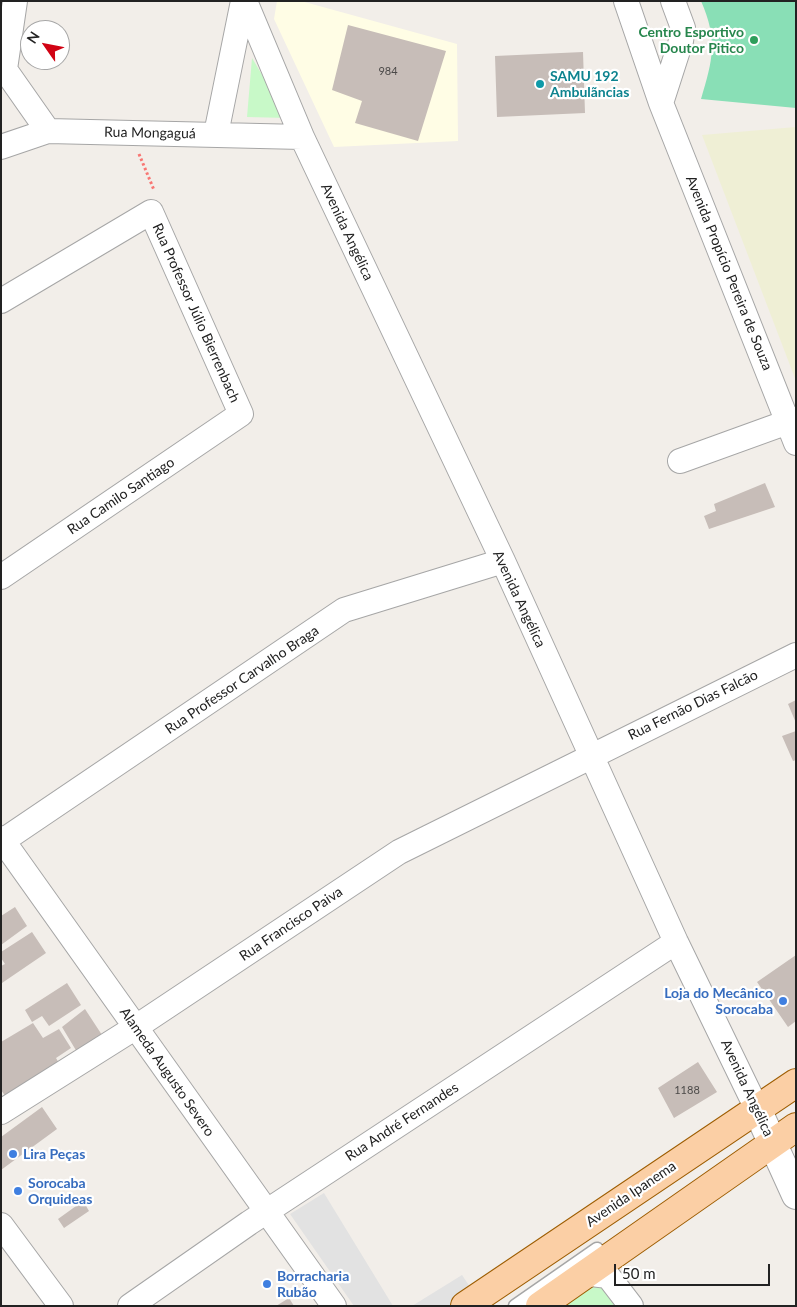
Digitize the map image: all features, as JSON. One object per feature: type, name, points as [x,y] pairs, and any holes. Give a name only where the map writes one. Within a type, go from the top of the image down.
[{"type":"main road","name":"Avenida Ipanema","points":[[540,1306],[583,1276],[612,1248],[765,1126],[796,1083]]},
{"type":"main road","name":"Avenida Ipanema","points":[[465,1306],[765,1126],[796,1127]]},
{"type":"street","points":[[15,1],[3,66],[48,131]]},
{"type":"street","name":"Avenida Angélica","points":[[216,134],[244,1]]},
{"type":"street","name":"Avenida Angélica","points":[[244,1],[302,137],[503,561],[676,942],[765,1126],[796,1195]]},
{"type":"street","name":"Avenida Propício Pereira de Souza","points":[[626,1],[661,103],[792,420],[796,443]]},
{"type":"street","points":[[661,103],[681,41],[683,28],[673,1]]},
{"type":"street","name":"Rua Mongaguá","points":[[1,147],[48,131],[302,137]]},
{"type":"street","points":[[1,300],[151,212]]},
{"type":"street","name":"Rua Professor Júlio Bierrenbach","points":[[151,212],[242,414]]},
{"type":"street","name":"Rua Camilo Santiago","points":[[1,577],[242,414]]},
{"type":"street","points":[[680,461],[792,420]]},
{"type":"street","name":"Rua Professor Carvalho Braga","points":[[2,840],[344,610],[503,561]]},
{"type":"street","name":"Rua Fernão Dias Falcão","points":[[591,756],[796,655]]},
{"type":"street","name":"Rua Francisco Paiva","points":[[1,1112],[136,1027],[399,852],[591,756]]},
{"type":"street","name":"Alameda Augusto Severo","points":[[2,840],[334,1306]]},
{"type":"street","name":"Rua André Fernandes","points":[[130,1306],[266,1212],[676,942]]},
{"type":"street","points":[[1,1225],[61,1306]]},
{"type":"street","points":[[612,1248],[635,1306]]},
{"type":"street","points":[[583,1276],[592,1274],[608,1276],[631,1306]]},
{"type":"lane","points":[[645,1217],[765,1126],[796,1097]]},
{"type":"lane","points":[[633,1208],[765,1126],[796,1114]]},
{"type":"lane","points":[[515,1306],[612,1248]]},
{"type":"path","points":[[139,132],[138,150],[157,197],[151,212]]},
{"type":"shaded area","points":[[277,1],[301,1],[457,44],[458,141],[334,147],[274,19]]},
{"type":"shaded area","points":[[324,1193],[393,1306],[354,1306],[290,1214]]},
{"type":"shaded area","points":[[462,1275],[472,1290],[448,1306],[412,1306]]},
{"type":"green space","name":"Centro Esportivo Doutor Pitico","points":[[701,1],[796,1],[796,108],[701,99],[711,61],[712,39]]},
{"type":"green space","points":[[252,58],[288,118],[247,117]]},
{"type":"green space","points":[[796,127],[796,381],[702,135]]},
{"type":"green space","points":[[594,1281],[610,1284],[621,1306],[559,1306]]},
{"type":"building","points":[[348,25],[446,51],[418,141],[355,123],[362,101],[332,90]]},
{"type":"building","name":"SAMU 192 Ambulãncias","points":[[583,52],[585,113],[497,117],[495,56]]},
{"type":"building","points":[[765,483],[775,507],[709,529],[704,516],[716,511],[714,504]]},
{"type":"building","points":[[796,700],[796,723],[788,704]]},
{"type":"building","points":[[796,731],[796,760],[793,761],[782,736]]},
{"type":"building","points":[[15,907],[27,926],[1,945],[1,916]]},
{"type":"building","points":[[32,932],[46,953],[2,983],[1,966],[5,964],[1,958],[1,952]]},
{"type":"building","name":"Loja do Mecânico Sorocaba","points":[[796,955],[796,1021],[788,1027],[757,982]]},
{"type":"building","points":[[67,983],[81,1005],[49,1026],[42,1016],[32,1022],[25,1010]]},
{"type":"building","points":[[85,1009],[102,1035],[77,1052],[62,1027]]},
{"type":"building","points":[[33,1023],[43,1038],[59,1029],[71,1048],[56,1058],[60,1065],[6,1097],[1,1090],[1,1042]]},
{"type":"building","points":[[698,1062],[717,1092],[674,1118],[658,1088]]},
{"type":"building","name":"Lira Peças","points":[[42,1107],[57,1129],[1,1170],[1,1137]]},
{"type":"building","points":[[83,1201],[89,1211],[64,1228],[58,1219]]},
{"type":"building","points":[[289,1298],[294,1306],[276,1306]]},
{"type":"place","name":"Centro Esportivo Doutor Pitico","points":[[754,40]]},
{"type":"place","name":"SAMU 192 Ambulãncias","points":[[540,84]]},
{"type":"place","name":"Loja do Mecânico Sorocaba","points":[[783,1001]]},
{"type":"place","name":"Lira Peças","points":[[13,1154]]},
{"type":"place","name":"Sorocaba Orquideas","points":[[18,1191]]},
{"type":"place","name":"Borracharia Rubão","points":[[267,1284]]}]
